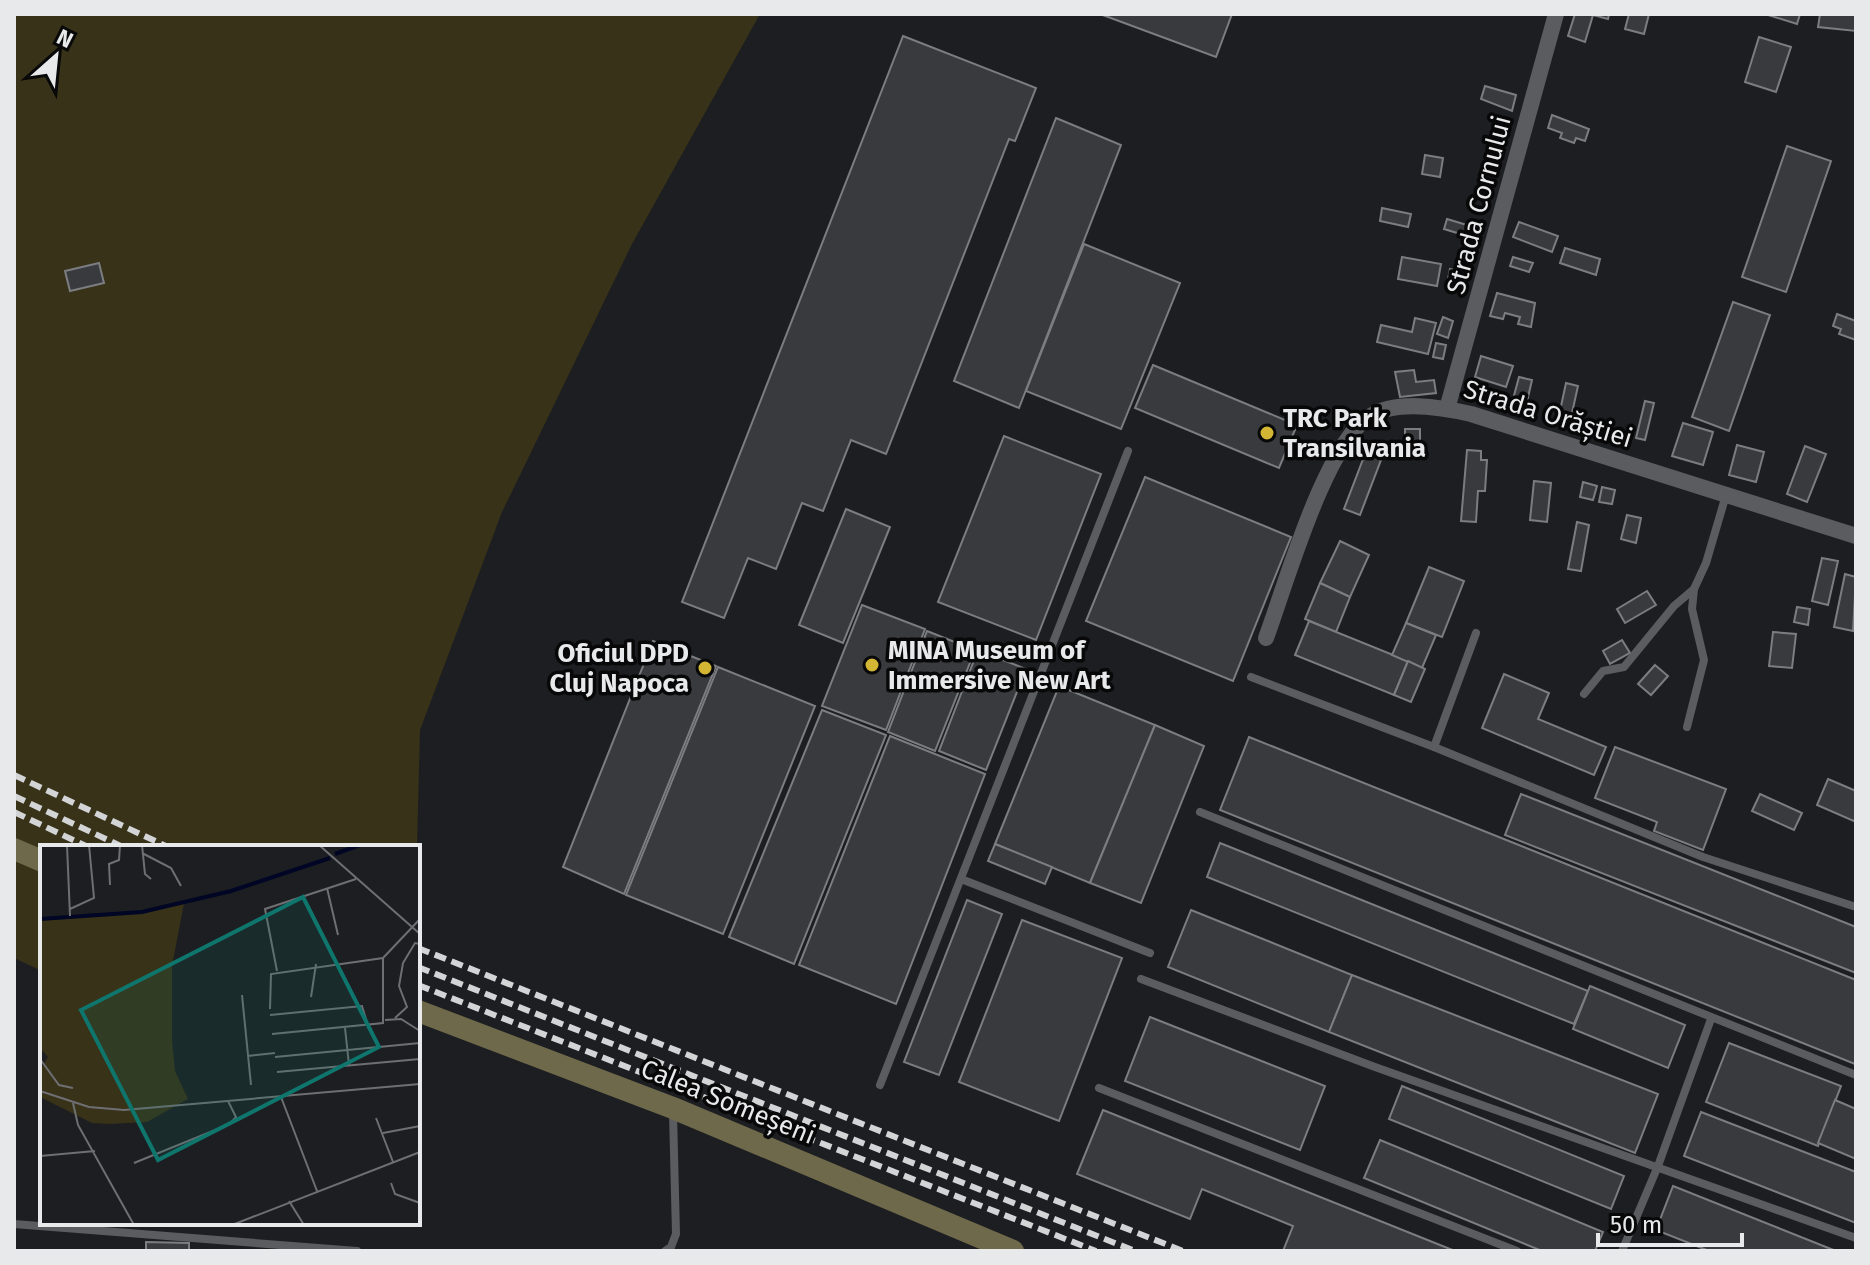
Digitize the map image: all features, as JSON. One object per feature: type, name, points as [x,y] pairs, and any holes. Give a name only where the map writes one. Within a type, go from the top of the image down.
[{"type":"main road","points":[[14,849],[40,860]]},
{"type":"main road","name":"Calea Someșeni","points":[[420,1012],[673,1108],[1013,1251]]},
{"type":"street","name":"Strada Cornului","points":[[1447,409],[1556,14]]},
{"type":"street","name":"Strada Orăștiei","points":[[1266,638],[1330,468],[1348,436],[1369,416],[1392,409],[1447,409],[1856,536]]},
{"type":"lane","points":[[880,1085],[1128,451]]},
{"type":"lane","points":[[1687,727],[1704,660],[1692,609],[1694,589],[1706,563],[1727,494]]},
{"type":"lane","points":[[1584,694],[1603,671],[1624,667],[1674,606],[1694,589]]},
{"type":"lane","points":[[1434,747],[1476,633]]},
{"type":"lane","points":[[1251,677],[1434,747],[1703,857],[1856,907]]},
{"type":"lane","points":[[1200,812],[1856,1075]]},
{"type":"lane","points":[[961,879],[1150,953]]},
{"type":"lane","points":[[1141,979],[1375,1067],[1856,1238]]},
{"type":"lane","points":[[1622,1251],[1658,1166],[1711,1019]]},
{"type":"lane","points":[[1099,1088],[1517,1251]]},
{"type":"lane","points":[[665,1251],[671,1247],[676,1234],[673,1108]]},
{"type":"lane","points":[[14,1224],[357,1251]]},
{"type":"shaded area","points":[[14,14],[760,14],[632,244],[502,512],[420,730],[417,845],[40,845],[40,970],[14,958]]},
{"type":"building","points":[[1100,14],[1232,14],[1216,57]]},
{"type":"building","points":[[1575,14],[1609,14],[1608,19],[1593,15],[1585,42],[1568,36]]},
{"type":"building","points":[[1629,14],[1649,14],[1644,34],[1625,29]]},
{"type":"building","points":[[1765,14],[1800,14],[1797,24]]},
{"type":"building","points":[[1820,14],[1856,14],[1856,31],[1818,27]]},
{"type":"building","points":[[903,36],[1036,88],[1015,141],[1009,139],[886,454],[851,440],[823,511],[802,503],[776,569],[748,558],[724,618],[682,602]]},
{"type":"building","points":[[1759,37],[1791,47],[1776,92],[1745,82]]},
{"type":"building","points":[[1485,86],[1516,95],[1512,111],[1481,99]]},
{"type":"building","points":[[1552,115],[1589,129],[1585,141],[1576,138],[1574,143],[1560,138],[1562,133],[1548,128]]},
{"type":"building","points":[[1056,118],[1121,145],[1019,408],[954,381]]},
{"type":"building","points":[[1787,146],[1831,161],[1786,292],[1742,277]]},
{"type":"building","points":[[1425,155],[1443,158],[1440,177],[1422,174]]},
{"type":"building","points":[[1382,208],[1411,214],[1408,227],[1380,221]]},
{"type":"building","points":[[1447,219],[1480,229],[1477,239],[1444,229]]},
{"type":"building","points":[[1519,222],[1558,236],[1552,252],[1513,237]]},
{"type":"building","points":[[1084,244],[1180,283],[1121,429],[1026,391]]},
{"type":"building","points":[[1565,248],[1600,259],[1596,275],[1560,263]]},
{"type":"building","points":[[1402,257],[1441,264],[1437,286],[1398,279]]},
{"type":"building","points":[[1513,257],[1533,263],[1529,272],[1510,266]]},
{"type":"building","points":[[99,263],[104,283],[70,291],[65,271]]},
{"type":"building","points":[[1450,269],[1469,273],[1466,283],[1448,279]]},
{"type":"building","points":[[1497,293],[1535,303],[1531,327],[1518,324],[1520,317],[1505,313],[1503,319],[1490,316]]},
{"type":"building","points":[[1733,302],[1770,315],[1729,431],[1692,417]]},
{"type":"building","points":[[1837,314],[1856,321],[1856,340],[1839,334],[1841,329],[1833,326]]},
{"type":"building","points":[[1443,317],[1453,321],[1448,338],[1437,334]]},
{"type":"building","points":[[1415,318],[1436,323],[1428,354],[1377,342],[1381,325],[1412,332]]},
{"type":"building","points":[[1436,343],[1446,345],[1443,359],[1433,357]]},
{"type":"building","points":[[1481,356],[1513,366],[1506,387],[1475,377]]},
{"type":"building","points":[[1153,365],[1297,425],[1279,468],[1135,408]]},
{"type":"building","points":[[1414,370],[1416,382],[1434,380],[1436,393],[1400,397],[1395,372]]},
{"type":"building","points":[[1519,377],[1532,380],[1526,406],[1512,403]]},
{"type":"building","points":[[1566,383],[1578,386],[1570,422],[1558,420]]},
{"type":"building","points":[[1645,401],[1654,403],[1645,440],[1636,438]]},
{"type":"building","points":[[1683,423],[1713,432],[1703,465],[1672,456]]},
{"type":"building","points":[[1405,429],[1420,429],[1420,443],[1405,444]]},
{"type":"building","points":[[1004,436],[1101,474],[1036,640],[938,602]]},
{"type":"building","points":[[1737,445],[1764,452],[1756,482],[1729,475]]},
{"type":"building","points":[[1805,446],[1826,454],[1807,502],[1787,494]]},
{"type":"building","points":[[1467,450],[1481,451],[1481,460],[1487,460],[1485,491],[1478,491],[1476,522],[1461,521]]},
{"type":"building","points":[[1365,454],[1381,460],[1360,515],[1344,509]]},
{"type":"building","points":[[1145,477],[1291,537],[1233,681],[1086,621]]},
{"type":"building","points":[[1534,481],[1551,483],[1547,522],[1530,520]]},
{"type":"building","points":[[1583,482],[1597,486],[1593,500],[1580,497]]},
{"type":"building","points":[[1602,487],[1615,490],[1612,504],[1599,502]]},
{"type":"building","points":[[846,509],[890,527],[843,643],[799,625]]},
{"type":"building","points":[[1627,515],[1641,518],[1636,543],[1621,539]]},
{"type":"building","points":[[1577,522],[1589,525],[1581,571],[1568,569]]},
{"type":"building","points":[[1340,541],[1369,555],[1350,597],[1320,583]]},
{"type":"building","points":[[1822,558],[1838,561],[1828,605],[1812,601]]},
{"type":"building","points":[[1429,567],[1464,581],[1442,637],[1406,623]]},
{"type":"building","points":[[1845,574],[1856,577],[1853,631],[1834,627]]},
{"type":"building","points":[[1320,583],[1350,597],[1336,632],[1305,619]]},
{"type":"building","points":[[1647,591],[1656,605],[1625,623],[1617,609]]},
{"type":"building","points":[[862,605],[925,629],[886,730],[822,706]]},
{"type":"building","points":[[1797,607],[1810,609],[1808,625],[1794,622]]},
{"type":"building","points":[[1309,621],[1408,661],[1394,695],[1295,655]]},
{"type":"building","points":[[1406,623],[1436,635],[1422,668],[1392,655]]},
{"type":"building","points":[[927,631],[975,650],[935,751],[888,732]]},
{"type":"building","points":[[1773,632],[1796,634],[1792,668],[1769,666]]},
{"type":"building","points":[[1622,640],[1630,653],[1610,664],[1603,651]]},
{"type":"building","points":[[653,641],[716,666],[624,894],[563,867]]},
{"type":"building","points":[[978,650],[1026,669],[986,770],[939,751]]},
{"type":"building","points":[[1408,661],[1425,669],[1411,702],[1394,695]]},
{"type":"building","points":[[1655,665],[1668,676],[1651,695],[1638,684]]},
{"type":"building","points":[[718,667],[815,706],[723,934],[626,895]]},
{"type":"building","points":[[1504,674],[1549,693],[1538,719],[1606,747],[1594,775],[1482,728]]},
{"type":"building","points":[[1059,686],[1155,725],[1090,883],[995,844]]},
{"type":"building","points":[[822,710],[886,735],[794,964],[729,937]]},
{"type":"building","points":[[1155,725],[1204,746],[1141,903],[1090,883]]},
{"type":"building","points":[[890,736],[985,774],[896,1004],[799,965]]},
{"type":"building","points":[[1249,737],[1856,980],[1855,1064],[1220,810]]},
{"type":"building","points":[[1615,747],[1726,789],[1703,850],[1654,831],[1657,822],[1595,798]]},
{"type":"building","points":[[1828,779],[1856,791],[1856,822],[1817,805]]},
{"type":"building","points":[[1521,794],[1856,927],[1856,973],[1505,835]]},
{"type":"building","points":[[1760,794],[1802,813],[1794,830],[1752,811]]},
{"type":"building","points":[[1220,843],[1588,991],[1574,1024],[1207,877]]},
{"type":"building","points":[[995,844],[1052,867],[1045,884],[988,861]]},
{"type":"building","points":[[967,900],[1002,914],[939,1075],[904,1062]]},
{"type":"building","points":[[1191,910],[1352,975],[1329,1032],[1168,967]]},
{"type":"building","points":[[1022,920],[1122,958],[1059,1121],[959,1082]]},
{"type":"building","points":[[1352,975],[1658,1094],[1635,1153],[1329,1032]]},
{"type":"building","points":[[1590,986],[1685,1025],[1668,1068],[1573,1029]]},
{"type":"building","points":[[1150,1017],[1325,1086],[1300,1150],[1125,1081]]},
{"type":"building","points":[[1729,1043],[1841,1086],[1818,1146],[1706,1102]]},
{"type":"building","points":[[1402,1086],[1624,1176],[1611,1209],[1389,1119]]},
{"type":"building","points":[[1835,1100],[1856,1109],[1856,1159],[1818,1143]]},
{"type":"building","points":[[1103,1110],[1455,1251],[1283,1251],[1293,1226],[1202,1189],[1190,1219],[1077,1174]]},
{"type":"building","points":[[1701,1112],[1856,1172],[1856,1223],[1684,1156]]},
{"type":"building","points":[[1380,1140],[1603,1232],[1595,1251],[1542,1251],[1364,1178]]},
{"type":"building","points":[[1673,1186],[1836,1251],[1709,1251],[1656,1230]]},
{"type":"building","points":[[146,1242],[189,1243],[189,1251],[146,1251]]},
{"type":"railway","points":[[14,775],[164,845]]},
{"type":"railway","points":[[14,796],[119,845]]},
{"type":"railway","points":[[14,812],[84,845]]},
{"type":"railway","points":[[420,949],[1183,1251]]},
{"type":"railway","points":[[420,968],[1135,1251]]},
{"type":"railway","points":[[420,986],[1096,1251]]},
{"type":"place","name":"TRC Park Transilvania","points":[[1267,433]]},
{"type":"place","name":"MINA Museum of Immersive New Art","points":[[872,665]]},
{"type":"place","name":"Oficiul DPD Cluj Napoca","points":[[705,668]]}]
